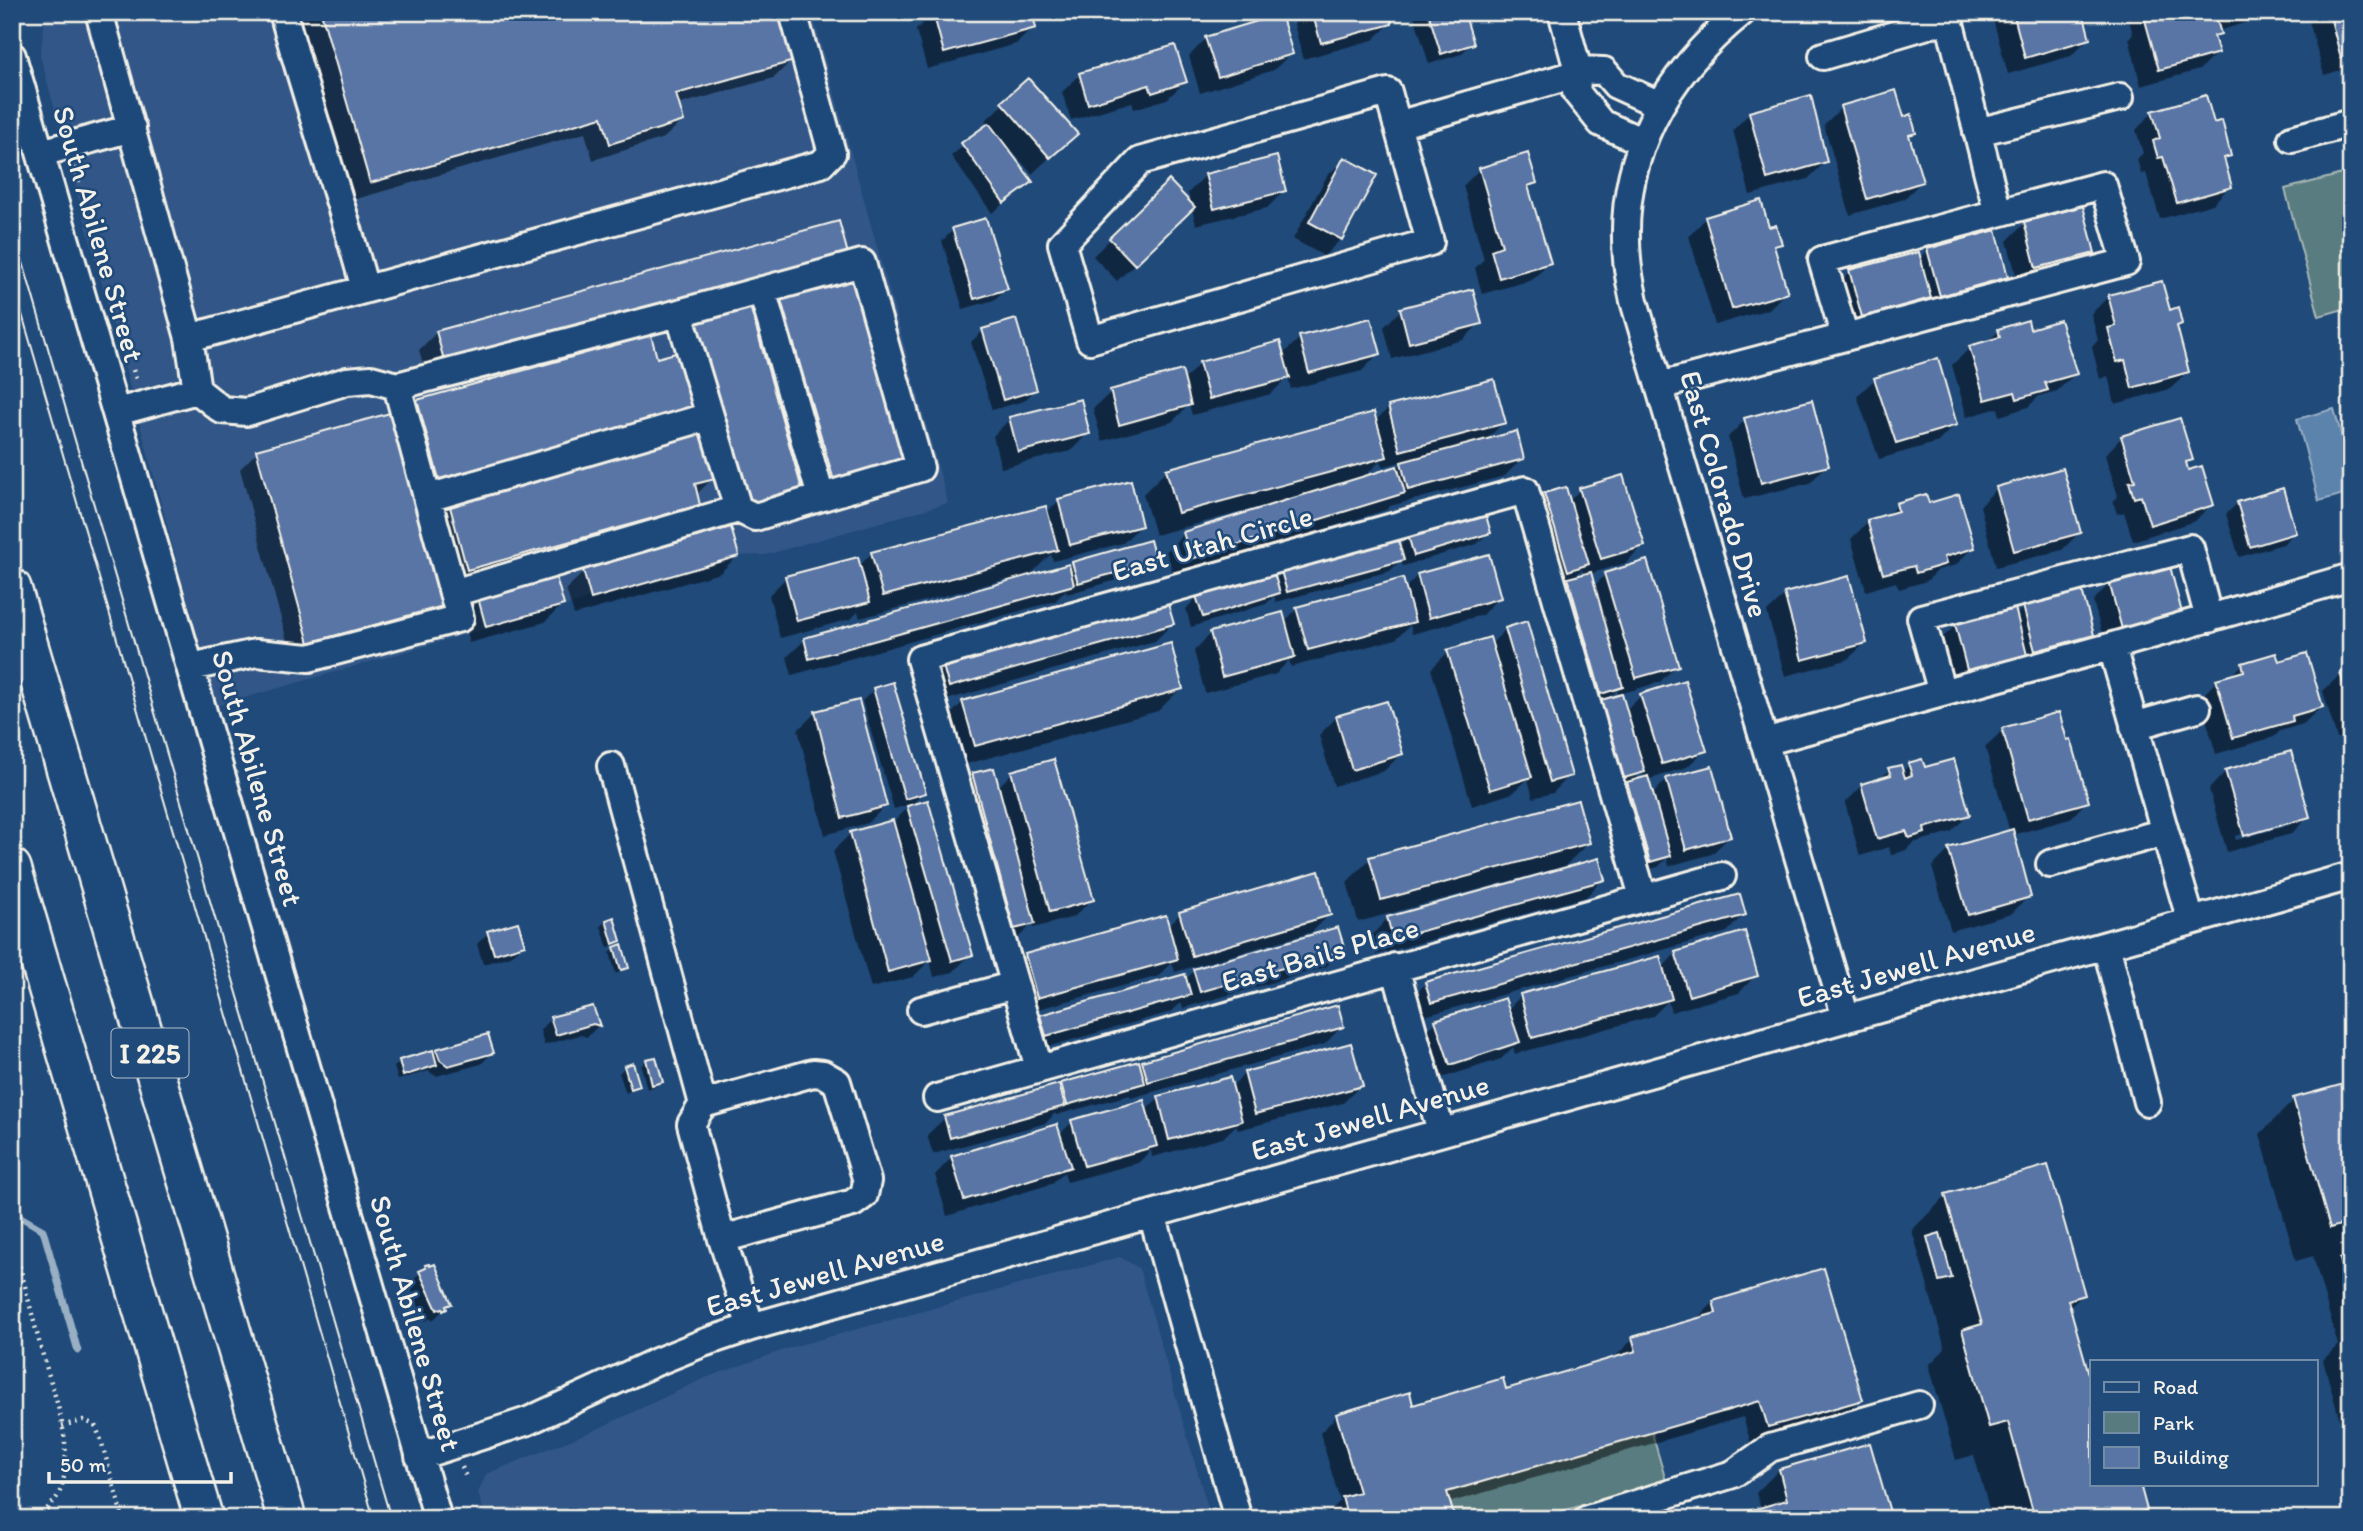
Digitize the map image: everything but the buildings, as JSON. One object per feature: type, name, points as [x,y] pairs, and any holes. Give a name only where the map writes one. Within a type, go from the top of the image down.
[{"type":"highway","name":"I 225","points":[[12,588],[287,1519]]},
{"type":"highway","name":"I 225","points":[[12,868],[204,1519]]},
{"type":"street","points":[[99,12],[190,338],[197,390],[222,410],[247,411],[347,382],[371,379],[397,386],[679,313],[862,262],[920,468],[755,517],[738,509],[453,593]]},
{"type":"street","points":[[283,12],[365,289]]},
{"type":"street","points":[[190,338],[821,164],[832,153],[793,12]]},
{"type":"street","points":[[1562,12],[1578,70],[1576,92],[1601,123],[1643,142]]},
{"type":"street","name":"East Colorado Drive","points":[[1742,12],[1712,36],[1683,69],[1660,105],[1643,142],[1631,186],[1627,215],[1627,258],[1634,301],[1846,1018]]},
{"type":"street","points":[[1823,56],[1947,15],[1998,213]]},
{"type":"street","name":"South Abilene Street","points":[[12,56],[438,1519]]},
{"type":"street","points":[[1397,125],[1566,77],[1578,70],[1604,71],[1616,85],[1660,105]]},
{"type":"street","points":[[1388,92],[1397,125],[1430,242],[1090,340],[1062,244],[1140,161],[1388,92]]},
{"type":"street","points":[[1977,132],[2120,97]]},
{"type":"street","points":[[2292,139],[2351,123]]},
{"type":"street","points":[[41,153],[132,128]]},
{"type":"street","points":[[1659,386],[1845,337],[2126,262],[2104,185],[1822,260],[1845,337]]},
{"type":"street","points":[[762,290],[821,497]]},
{"type":"street","points":[[679,313],[738,509]]},
{"type":"street","points":[[191,667],[256,653],[309,658],[460,618],[397,386]]},
{"type":"street","points":[[117,412],[197,390]]},
{"type":"street","points":[[428,498],[710,416]]},
{"type":"street","name":"East Utah Circle","points":[[1039,1068],[920,659],[1525,490],[1643,897]]},
{"type":"street","points":[[1942,693],[1921,618],[2190,548],[2208,619]]},
{"type":"street","points":[[1764,742],[2112,647],[2351,578]]},
{"type":"street","points":[[2112,647],[2191,921]]},
{"type":"street","points":[[2134,726],[2197,708]]},
{"type":"street","points":[[611,766],[703,1104]]},
{"type":"street","points":[[2050,864],[2165,832]]},
{"type":"street","name":"East Bails Place","points":[[937,1098],[1722,876]]},
{"type":"street","name":"East Jewell Avenue","points":[[419,1456],[528,1421],[656,1362],[751,1327],[2351,876]]},
{"type":"street","points":[[2106,945],[2147,1102]]},
{"type":"street","points":[[1395,967],[1441,1132]]},
{"type":"street","points":[[921,1010],[1015,985]]},
{"type":"street","points":[[722,1239],[853,1203],[864,1195],[867,1181],[837,1082],[823,1074],[813,1073],[703,1104],[691,1124],[722,1239],[751,1327]]},
{"type":"street","points":[[1152,1214],[1238,1519]]},
{"type":"street","points":[[1588,1519],[1733,1474],[1770,1448],[1919,1405]]},
{"type":"path","points":[[257,779],[270,825]]},
{"type":"path","points":[[12,1254],[21,1271],[62,1426],[65,1471],[59,1492],[48,1509],[35,1519]]},
{"type":"path","points":[[62,1426],[83,1420],[95,1425],[123,1519]]},
{"type":"path","points":[[48,1509],[59,1519]]},
{"type":"shaded area","points":[[46,12],[812,12],[948,503],[766,555],[739,556],[216,706],[40,55]]},
{"type":"shaded area","points":[[2334,409],[2351,469],[2351,492],[2319,501],[2297,419]]},
{"type":"shaded area","points":[[1120,1257],[1139,1268],[1211,1519],[486,1519],[478,1493],[486,1474],[595,1430],[705,1378],[792,1347]]},
{"type":"green space","points":[[2342,174],[2351,205],[2351,307],[2319,316],[2285,189]]},
{"type":"green space","points":[[1652,1433],[1666,1481],[1535,1519],[1455,1519],[1447,1492]]},
{"type":"waterway","points":[[12,1212],[43,1230],[78,1351]]},
{"type":"tram line","points":[[12,225],[391,1519]]},
{"type":"tram line","points":[[12,280],[374,1519]]}]
